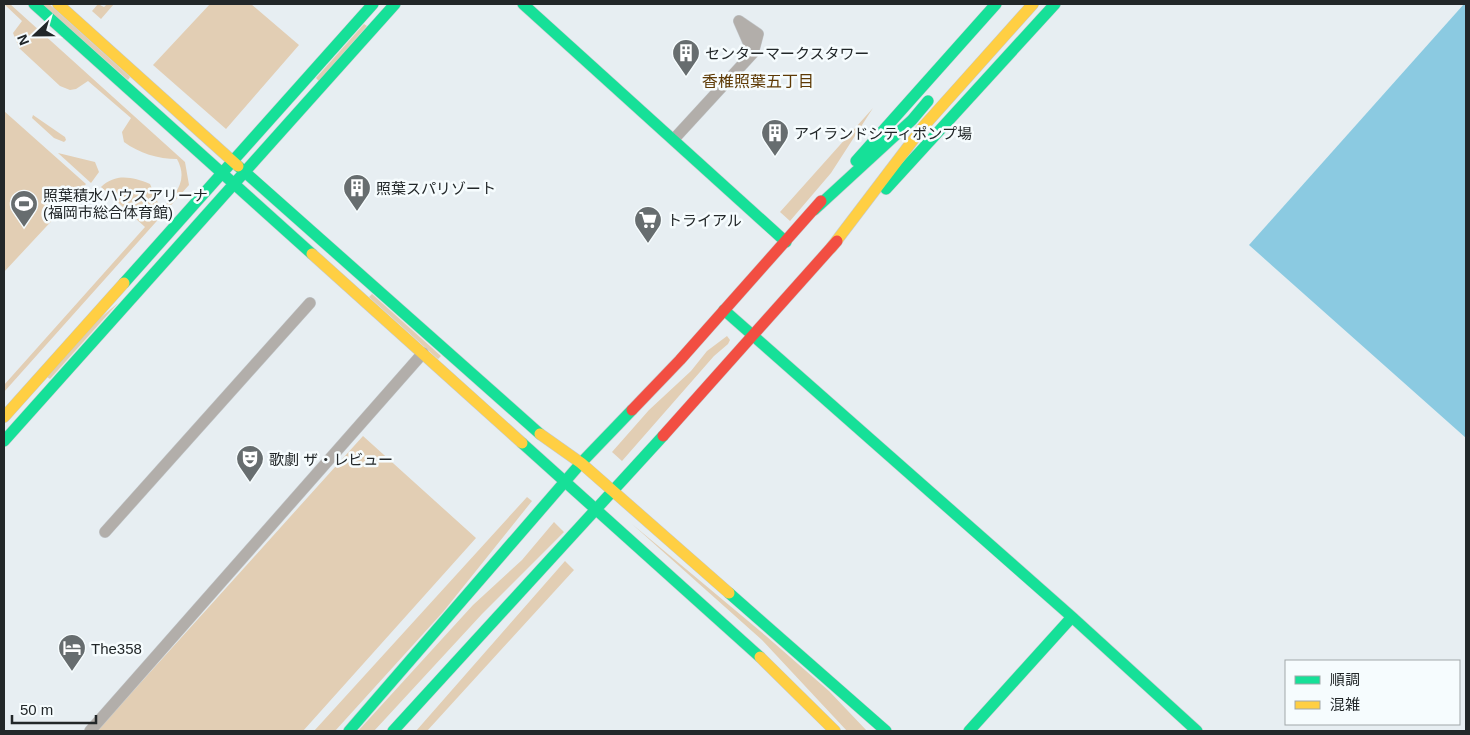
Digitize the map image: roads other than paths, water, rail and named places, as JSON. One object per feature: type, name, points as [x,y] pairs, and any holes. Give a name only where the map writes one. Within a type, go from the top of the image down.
[{"type":"main road","points":[[34,4],[755,652],[835,731]]},
{"type":"main road","points":[[58,4],[243,172],[528,425],[581,463],[611,492],[886,731]]},
{"type":"main road","points":[[4,416],[374,4]]},
{"type":"main road","points":[[4,441],[395,4]]},
{"type":"main road","points":[[523,4],[786,242]]},
{"type":"main road","points":[[349,731],[581,463],[680,360],[996,4]]},
{"type":"main road","points":[[831,248],[923,127],[1033,4]]},
{"type":"main road","points":[[393,731],[1055,4]]},
{"type":"main road","points":[[814,210],[912,120],[936,92]]},
{"type":"main road","points":[[724,310],[1072,617],[1197,731]]},
{"type":"main road","points":[[969,731],[1072,617]]},
{"type":"street","points":[[674,139],[753,53]]},
{"type":"street","points":[[105,532],[310,303]]},
{"type":"street","points":[[90,731],[423,353]]},
{"type":"water","points":[[1466,4],[1466,438],[1249,245]]},
{"type":"place","name":"センターマークスタワー","points":[[686,77]]},
{"type":"place","name":"アイランドシティポンプ場","points":[[775,157]]},
{"type":"place","name":"照葉スパリゾート","points":[[357,212]]},
{"type":"place","name":"照葉積水ハウスアリーナ (福岡市総合体育館)","points":[[24,228]]},
{"type":"place","name":"トライアル","points":[[648,244]]},
{"type":"place","name":"歌劇 ザ・レビュー","points":[[250,483]]},
{"type":"place","name":"The358","points":[[72,672]]},
{"type":"district","name":"香椎照葉五丁目","points":[[758,81]]}]
